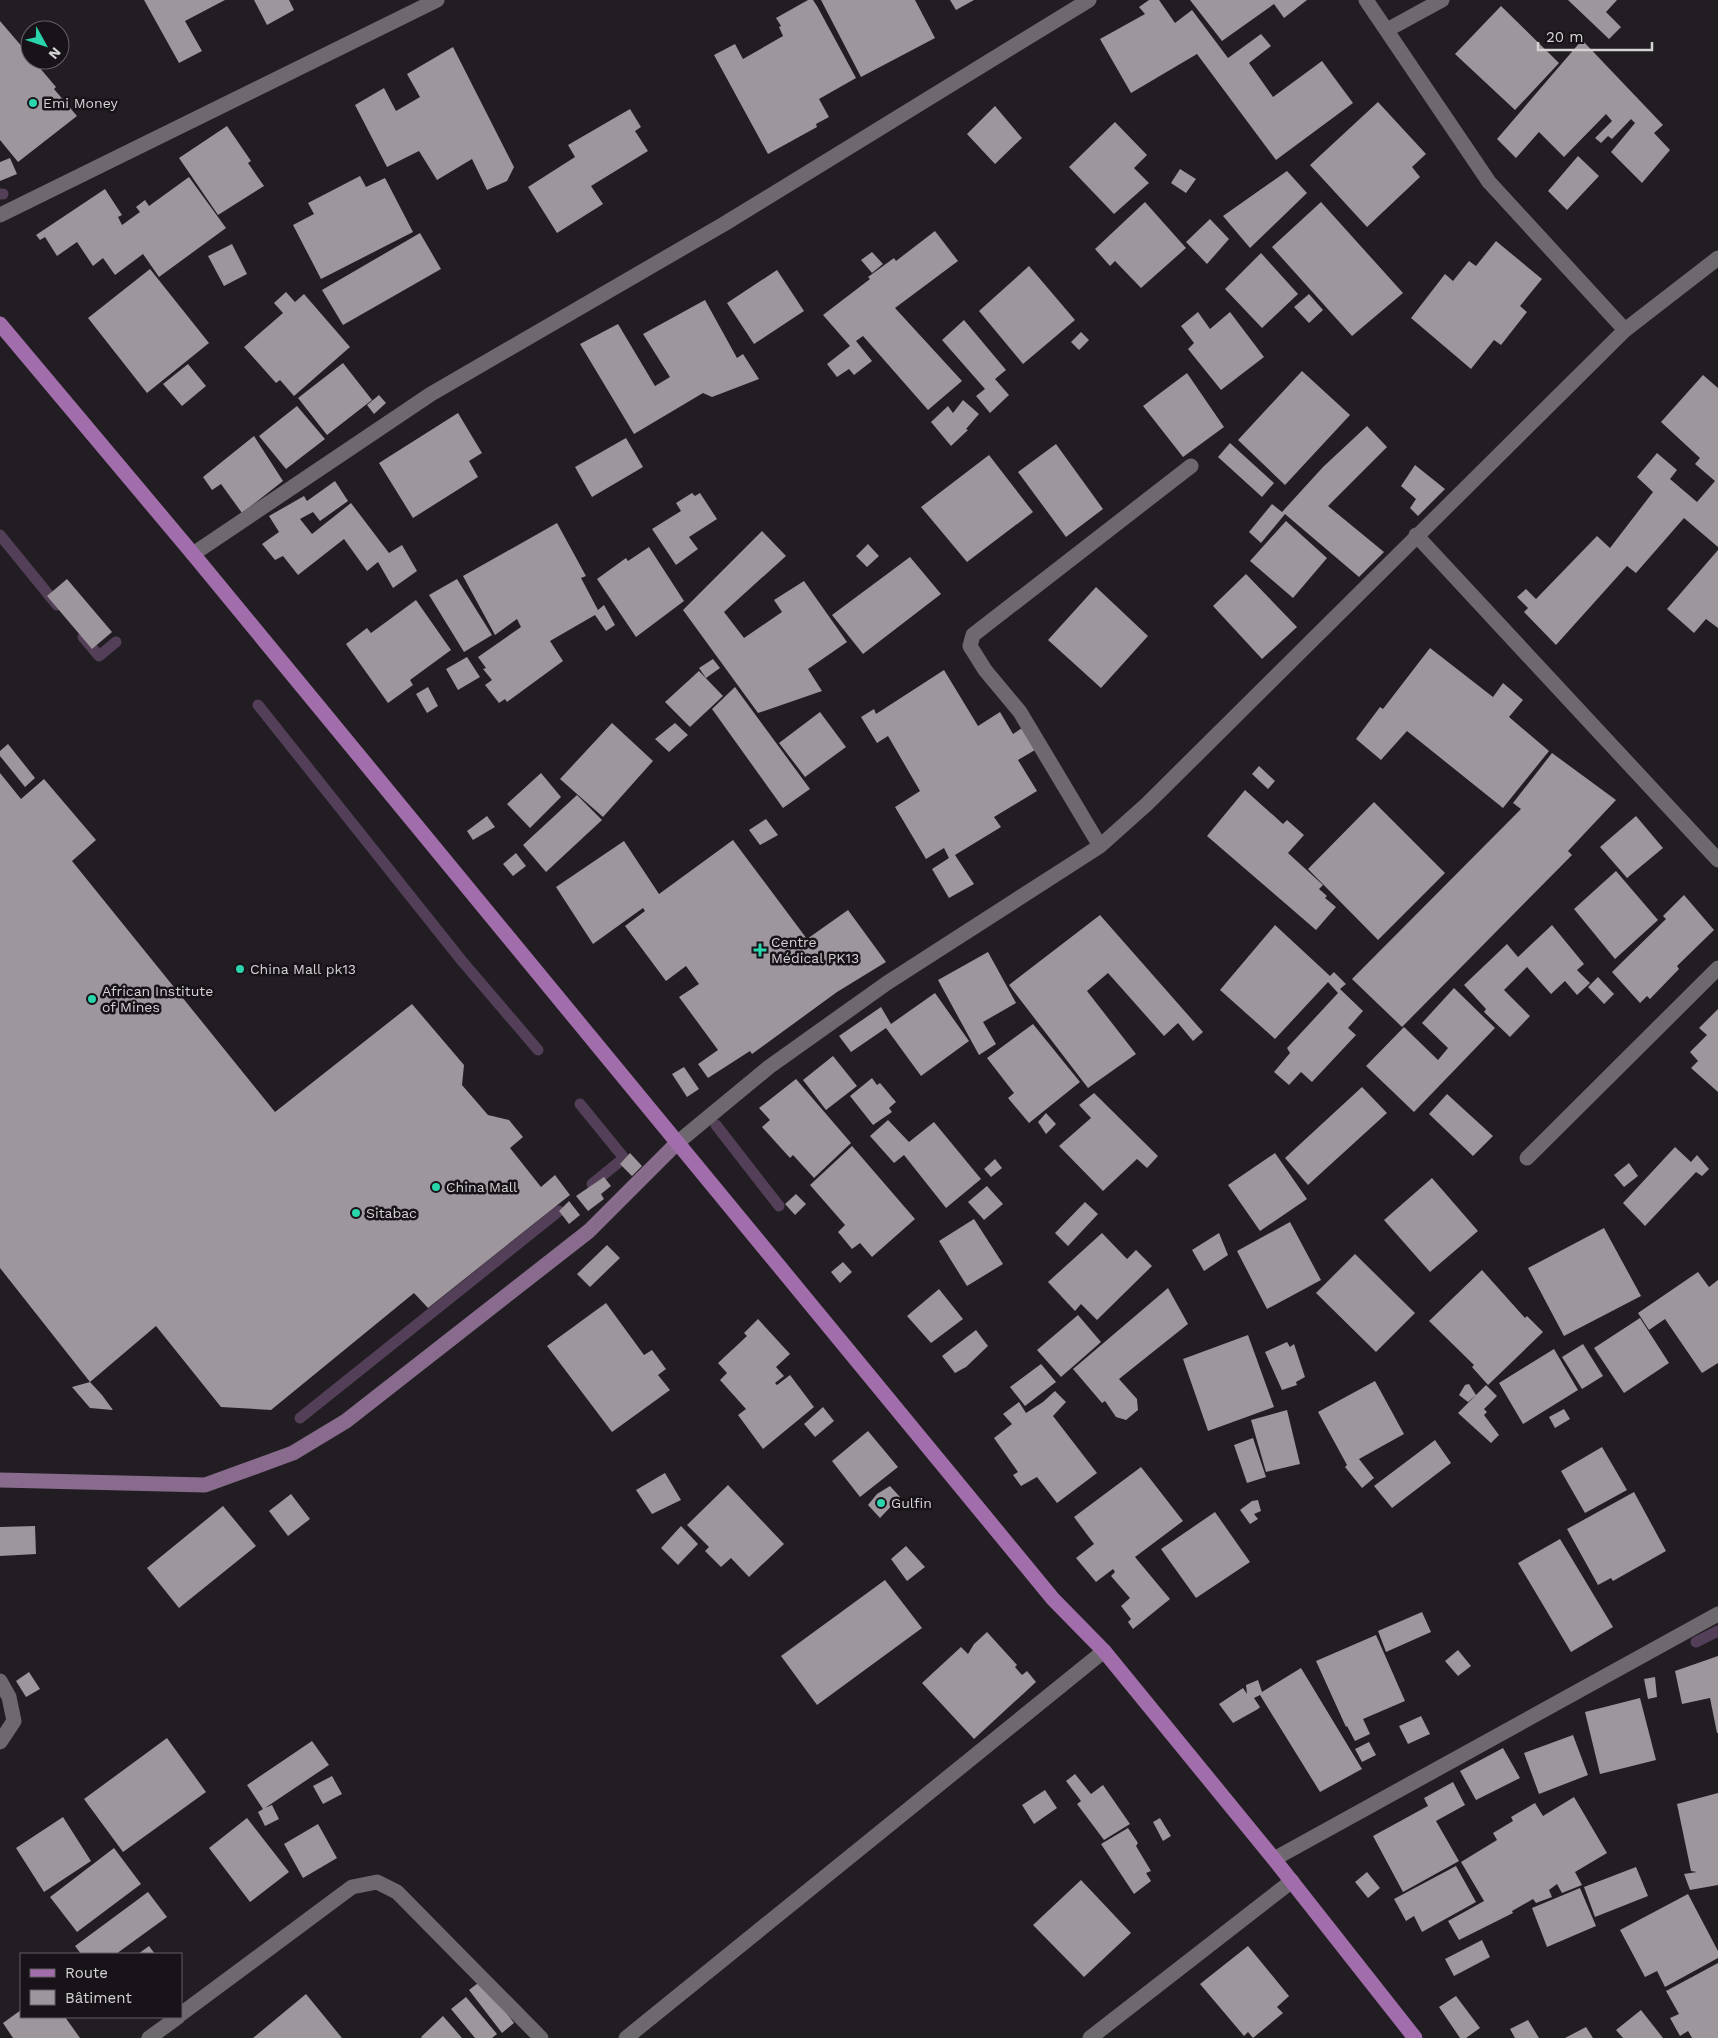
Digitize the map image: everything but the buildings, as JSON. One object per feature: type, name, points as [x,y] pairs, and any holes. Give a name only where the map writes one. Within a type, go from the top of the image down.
[{"type":"main road","points":[[0,324],[193,554],[1053,1599],[1104,1651],[1292,1881],[1416,2038]]},
{"type":"street","points":[[0,215],[437,0]]},
{"type":"street","points":[[193,554],[431,394],[724,224],[1089,0]]},
{"type":"street","points":[[1366,0],[1490,182],[1625,330]]},
{"type":"street","points":[[1387,30],[1442,0]]},
{"type":"street","points":[[0,1480],[204,1485],[293,1453],[346,1421],[589,1232],[677,1143],[769,1067],[879,988],[1100,846],[1147,804],[1416,535],[1625,330],[1718,258]]},
{"type":"street","points":[[1100,846],[1020,712],[985,670],[970,646],[973,635],[1191,466]]},
{"type":"street","points":[[1416,535],[1718,860]]},
{"type":"street","points":[[1527,1158],[1718,968]]},
{"type":"street","points":[[1274,1859],[1718,1614]]},
{"type":"street","points":[[626,2038],[1104,1651]]},
{"type":"street","points":[[0,1681],[9,1697],[14,1720],[0,1742]]},
{"type":"street","points":[[1090,2038],[1292,1881]]},
{"type":"street","points":[[182,2013],[352,1887],[377,1882],[398,1892],[541,2038]]},
{"type":"street","points":[[149,2038],[177,2018]]},
{"type":"waterway","points":[[0,535],[57,605]]},
{"type":"waterway","points":[[83,637],[99,656],[116,642]]},
{"type":"waterway","points":[[258,705],[462,961],[538,1050]]},
{"type":"waterway","points":[[580,1104],[624,1158],[592,1184]]},
{"type":"waterway","points":[[716,1125],[779,1206]]},
{"type":"waterway","points":[[300,1418],[559,1211]]},
{"type":"waterway","points":[[1696,1642],[1718,1631]]},
{"type":"place","name":"Emi Money","points":[[33,103]]},
{"type":"place","name":"Centre Médical PK13","points":[[760,950]]},
{"type":"place","name":"China Mall pk13","points":[[240,969]]},
{"type":"place","name":"African Institute of Mines","points":[[92,999]]},
{"type":"place","name":"China Mall","points":[[436,1187]]},
{"type":"place","name":"Sitabac","points":[[356,1213]]},
{"type":"place","name":"Gulfin","points":[[881,1503]]}]
